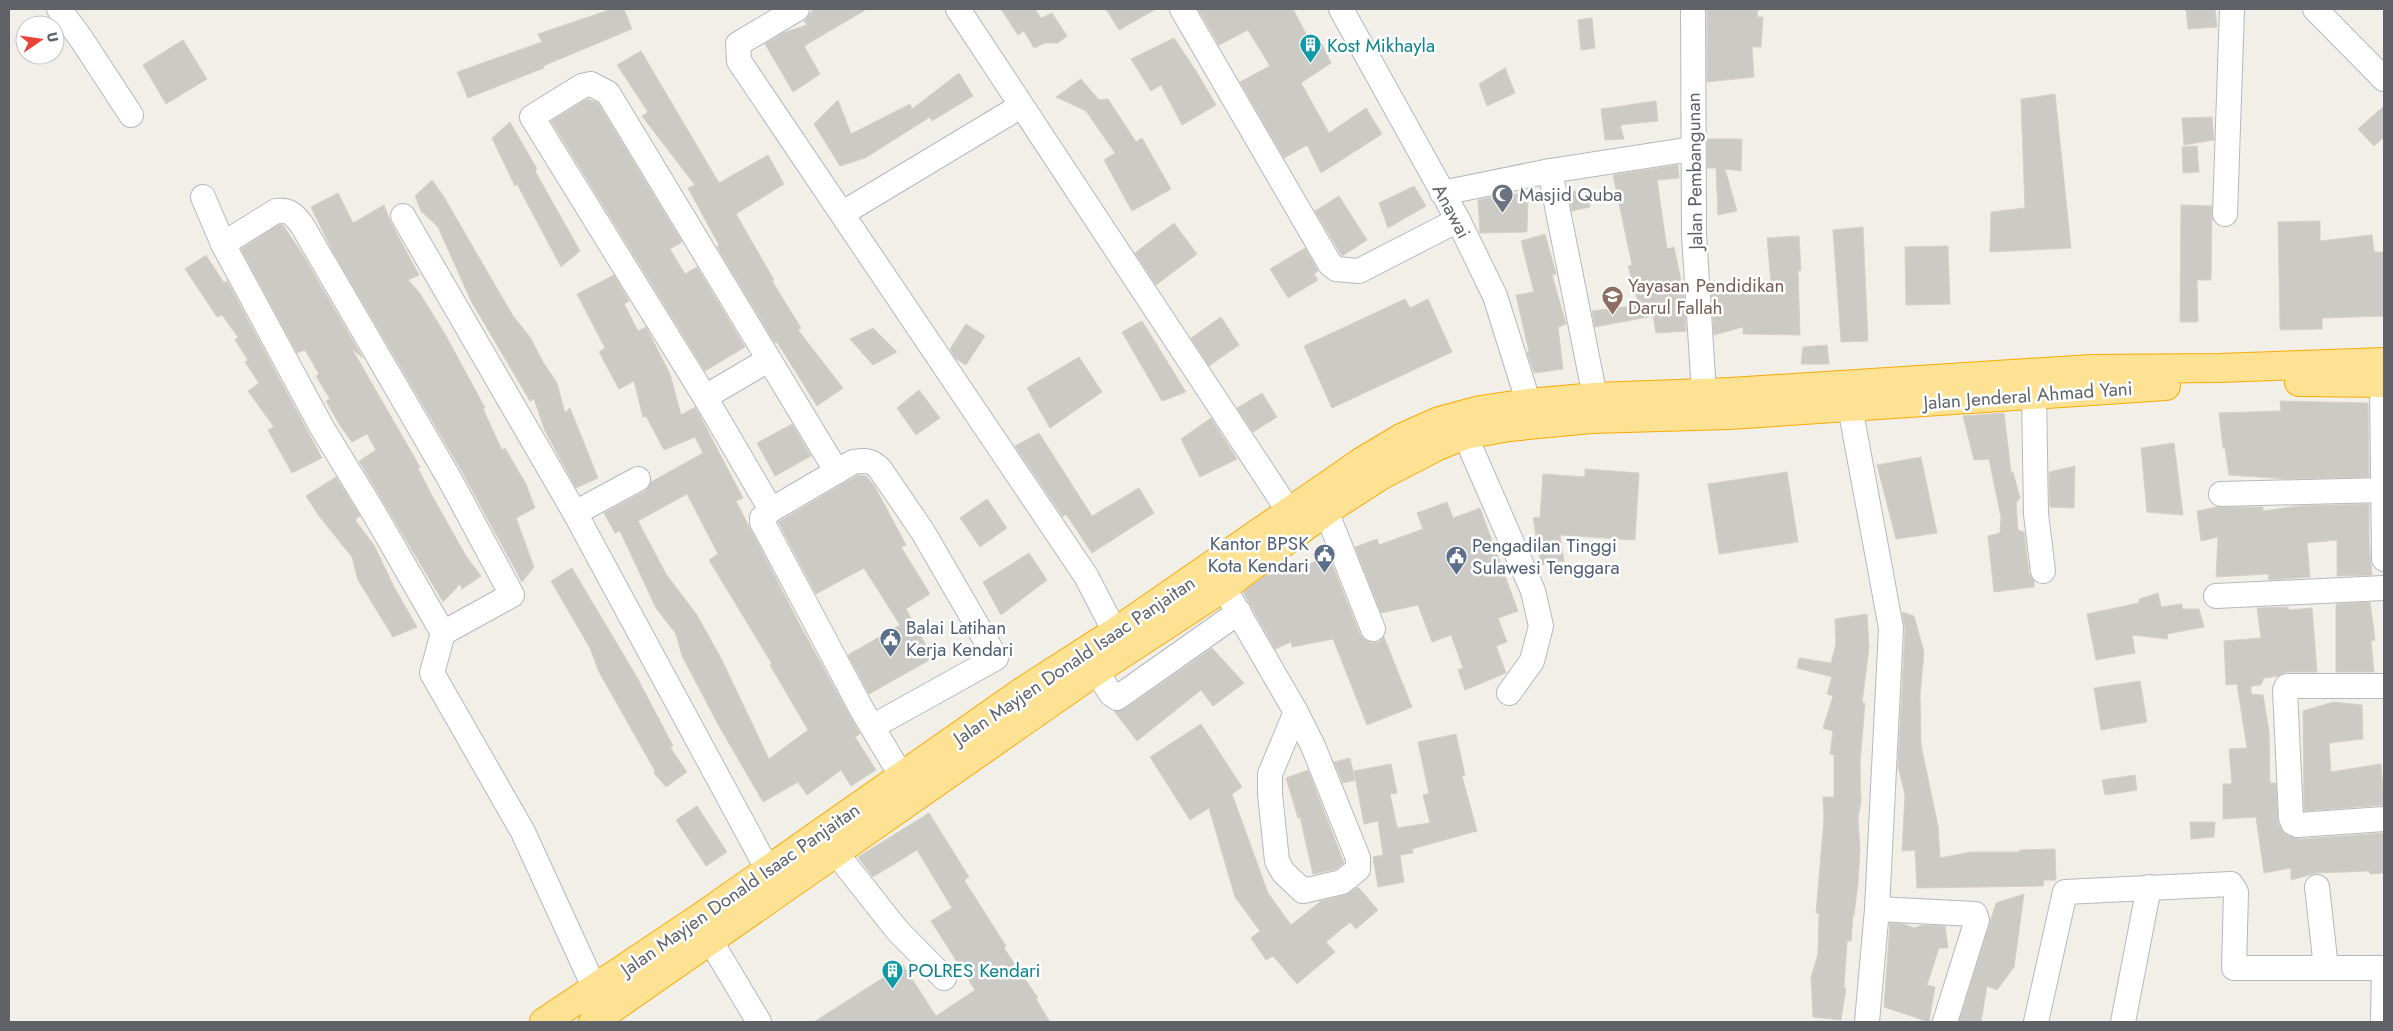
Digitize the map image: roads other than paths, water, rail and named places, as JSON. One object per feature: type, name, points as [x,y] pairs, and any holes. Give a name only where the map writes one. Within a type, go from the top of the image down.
[{"type":"highway","name":"Jalan Jenderal Ahmad Yani","points":[[1672,405],[1704,393],[2091,369],[2219,368],[2383,376]]},
{"type":"highway","name":"Jalan Jenderal Ahmad Yani","points":[[1672,405],[1850,407],[2220,383],[2383,376]]},
{"type":"highway","name":"Jalan Mayjen Donald Isaac Panjaitan","points":[[544,1022],[768,870],[828,844],[1096,671],[1223,588],[1326,511],[1382,475],[1438,446],[1464,435],[1595,397],[1641,406]]},
{"type":"highway","points":[[1641,406],[1672,405]]},
{"type":"highway","name":"Jalan Mayjen Donald Isaac Panjaitan","points":[[593,1022],[710,940],[828,844],[902,777],[1023,691],[1116,632],[1361,462],[1403,437],[1439,421],[1480,410],[1591,419],[1641,406]]},
{"type":"street","points":[[59,9],[80,37],[131,115]]},
{"type":"street","points":[[797,9],[738,44],[739,61],[1086,576],[1116,632]]},
{"type":"street","points":[[958,9],[1290,513]]},
{"type":"street","points":[[1182,9],[1330,264],[1336,269],[1346,272],[1358,271],[1458,220]]},
{"type":"street","name":"Jalan Pembangunan","points":[[1693,9],[1692,149],[1694,234],[1704,393]]},
{"type":"street","points":[[2226,214],[2232,9]]},
{"type":"street","points":[[2314,9],[2381,65]]},
{"type":"street","name":"Anawai","points":[[1350,14],[1442,193],[1458,220],[1495,296],[1532,414]]},
{"type":"street","points":[[770,510],[705,397],[532,117],[582,86],[591,84],[608,94],[837,472]]},
{"type":"street","points":[[843,213],[1021,106]]},
{"type":"street","points":[[1442,193],[1550,171],[1692,149]]},
{"type":"street","points":[[1550,171],[1595,397]]},
{"type":"street","points":[[203,196],[223,244],[321,426],[374,512],[443,632],[432,673],[523,832],[595,989]]},
{"type":"street","points":[[223,244],[276,211],[284,210],[291,212],[302,225],[444,470],[512,595],[443,632]]},
{"type":"street","points":[[403,216],[575,513],[768,870]]},
{"type":"street","points":[[705,397],[768,360]]},
{"type":"street","points":[[2383,376],[2382,490],[2384,560]]},
{"type":"street","points":[[2034,394],[2036,514],[2043,571]]},
{"type":"street","points":[[1850,407],[1891,628],[1877,909],[1867,1022]]},
{"type":"street","points":[[1464,435],[1533,591],[1541,626],[1532,661],[1509,692]]},
{"type":"street","points":[[872,726],[996,658],[923,532],[880,469],[871,461],[863,460],[853,462],[770,510],[762,518],[764,528],[872,726],[902,777]]},
{"type":"street","points":[[575,513],[638,479]]},
{"type":"street","points":[[2221,494],[2382,490]]},
{"type":"street","points":[[1326,511],[1373,629]]},
{"type":"street","points":[[1223,588],[1239,612],[1296,712],[1313,746],[1358,858],[1358,868],[1342,882],[1303,891],[1283,872],[1277,860],[1270,794],[1270,774],[1296,712]]},
{"type":"street","points":[[2216,596],[2384,588]]},
{"type":"street","points":[[1096,671],[1111,694],[1117,698],[1239,612]]},
{"type":"street","points":[[2384,686],[2288,686],[2284,690],[2291,818],[2293,823],[2298,825],[2384,819]]},
{"type":"street","points":[[828,844],[898,930],[944,978]]},
{"type":"street","points":[[2036,1022],[2065,892],[2231,884],[2236,892],[2234,968],[2384,968],[2383,1022]]},
{"type":"street","points":[[2123,1022],[2149,887]]},
{"type":"street","points":[[2317,887],[2326,968]]},
{"type":"street","points":[[1877,909],[1975,914],[1976,923],[1945,1022]]},
{"type":"street","points":[[710,940],[759,1022]]},
{"type":"place","name":"Kost Mikhayla","points":[[1311,64]]},
{"type":"place","name":"Masjid Quba","points":[[1503,213]]},
{"type":"place","name":"Yayasan Pendidikan Darul Fallah","points":[[1612,315]]},
{"type":"place","name":"Kantor BPSK Kota Kendari","points":[[1325,573]]},
{"type":"place","name":"Pengadilan Tinggi Sulawesi Tenggara","points":[[1456,575]]},
{"type":"place","name":"Balai Latihan Kerja Kendari","points":[[890,657]]},
{"type":"place","name":"POLRES Kendari","points":[[892,989]]}]
